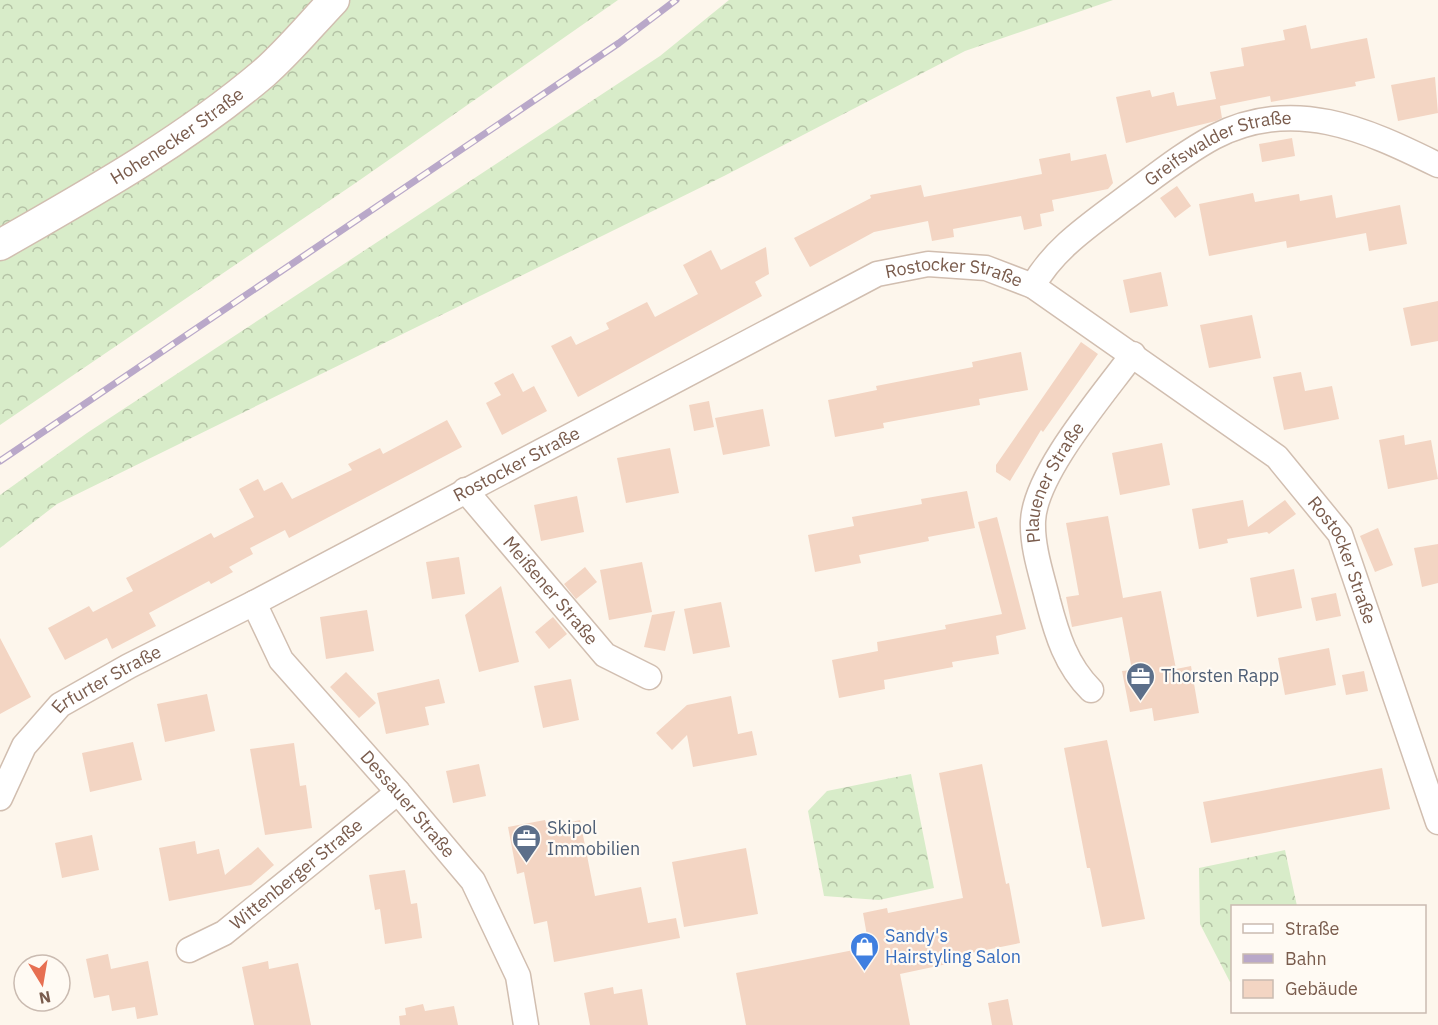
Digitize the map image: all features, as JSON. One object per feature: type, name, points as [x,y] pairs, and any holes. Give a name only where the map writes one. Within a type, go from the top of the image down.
[{"type":"street","name":"Hohenecker Straße","points":[[0,245],[114,180],[193,128],[265,72],[334,0]]},
{"type":"street","name":"Greifswalder Straße","points":[[1033,286],[1044,265],[1095,222],[1172,164],[1215,136],[1261,121],[1292,116],[1327,121],[1392,142],[1438,165]]},
{"type":"street","name":"Rostocker Straße","points":[[254,603],[877,274],[928,264],[986,268],[1033,286],[1277,457],[1340,534],[1438,822]]},
{"type":"street","name":"Plauener Straße","points":[[1091,690],[1075,674],[1056,632],[1034,542],[1033,519],[1039,495],[1061,452],[1133,354]]},
{"type":"street","name":"Meißener Straße","points":[[465,490],[605,655],[649,676]]},
{"type":"street","name":"Dessauer Straße","points":[[254,603],[280,660],[399,792],[473,881],[518,976],[526,1025]]},
{"type":"street","name":"Erfurter Straße","points":[[0,798],[24,746],[60,705],[129,666],[254,603]]},
{"type":"street","name":"Wittenberger Straße","points":[[189,950],[224,933],[399,792]]},
{"type":"green space","points":[[0,0],[618,0],[357,182],[0,425]]},
{"type":"green space","points":[[729,0],[1113,0],[965,51],[724,176],[57,504],[0,548],[0,495],[87,433],[660,56]]},
{"type":"green space","points":[[911,774],[934,888],[879,900],[824,896],[808,811],[827,791]]},
{"type":"green space","points":[[1285,850],[1297,905],[1231,905],[1230,982],[1200,924],[1199,868]]},
{"type":"building","points":[[1306,25],[1311,49],[1367,38],[1375,78],[1355,82],[1356,86],[1271,102],[1270,96],[1220,106],[1222,118],[1216,121],[1126,143],[1116,97],[1150,90],[1152,97],[1174,92],[1177,106],[1216,99],[1210,72],[1244,66],[1241,48],[1285,40],[1283,30]]},
{"type":"building","points":[[1435,77],[1438,113],[1398,121],[1391,85]]},
{"type":"building","points":[[1292,138],[1295,156],[1262,162],[1259,144]]},
{"type":"building","points":[[1070,153],[1071,161],[1106,154],[1113,183],[1108,189],[1052,200],[1054,211],[1040,214],[1042,226],[1024,230],[1021,216],[953,229],[954,237],[932,241],[928,221],[874,232],[810,267],[794,238],[871,198],[870,195],[921,185],[924,197],[1042,174],[1039,159]]},
{"type":"building","points":[[1177,186],[1191,206],[1175,218],[1160,198]]},
{"type":"building","points":[[1253,193],[1255,202],[1299,194],[1300,201],[1332,195],[1336,218],[1400,205],[1407,244],[1369,251],[1366,233],[1287,248],[1286,241],[1209,256],[1199,204]]},
{"type":"building","points":[[766,247],[769,274],[755,282],[762,296],[578,397],[551,346],[571,336],[576,345],[609,329],[606,323],[647,302],[655,317],[698,294],[683,265],[711,250],[721,270]]},
{"type":"building","points":[[1161,272],[1168,306],[1130,313],[1123,280]]},
{"type":"building","points":[[1438,301],[1438,341],[1411,346],[1403,308]]},
{"type":"building","points":[[1252,315],[1261,358],[1209,368],[1200,325]]},
{"type":"building","points":[[1081,342],[1098,354],[1043,432],[1041,430],[1010,481],[996,472],[996,465]]},
{"type":"building","points":[[1021,352],[1028,390],[979,399],[980,405],[883,423],[884,428],[835,437],[828,400],[877,390],[876,386],[973,367],[972,362]]},
{"type":"building","points":[[1301,372],[1305,391],[1332,386],[1339,419],[1284,430],[1273,377]]},
{"type":"building","points":[[513,373],[523,392],[534,386],[547,411],[502,435],[486,403],[501,395],[494,383]]},
{"type":"building","points":[[709,401],[714,427],[694,431],[689,405]]},
{"type":"building","points":[[763,409],[770,446],[723,455],[715,418]]},
{"type":"building","points":[[447,420],[462,447],[289,538],[285,530],[250,548],[253,554],[229,567],[233,572],[211,584],[209,581],[149,613],[156,626],[112,649],[107,638],[65,660],[48,628],[89,606],[93,612],[133,591],[126,578],[211,533],[214,538],[254,517],[239,489],[258,479],[264,491],[282,482],[292,499],[352,470],[348,464],[380,448],[383,454]]},
{"type":"building","points":[[1404,435],[1405,445],[1431,440],[1438,479],[1388,489],[1379,440]]},
{"type":"building","points":[[1162,443],[1170,485],[1120,495],[1112,453]]},
{"type":"building","points":[[670,448],[679,493],[626,503],[617,458]]},
{"type":"building","points":[[967,491],[975,528],[928,537],[929,541],[859,555],[861,563],[815,572],[808,535],[854,526],[852,517],[922,504],[921,499]]},
{"type":"building","points":[[577,496],[584,532],[541,541],[534,505]]},
{"type":"building","points":[[1243,500],[1248,527],[1285,500],[1296,514],[1269,534],[1267,532],[1227,539],[1228,543],[1199,549],[1192,509]]},
{"type":"building","points":[[1108,516],[1123,598],[1161,591],[1176,669],[1191,666],[1199,713],[1154,721],[1152,708],[1130,712],[1122,671],[1132,670],[1122,617],[1072,627],[1066,597],[1079,595],[1066,523]]},
{"type":"building","points":[[997,517],[1026,629],[996,636],[999,654],[952,662],[953,667],[884,680],[885,689],[839,698],[832,660],[878,651],[877,642],[946,629],[945,625],[1002,614],[978,522]]},
{"type":"building","points":[[1378,528],[1393,565],[1375,572],[1360,536]]},
{"type":"building","points":[[1438,544],[1438,583],[1422,587],[1414,548]]},
{"type":"building","points":[[459,557],[465,594],[432,599],[426,562]]},
{"type":"building","points":[[642,562],[652,612],[609,620],[600,570]]},
{"type":"building","points":[[585,567],[597,582],[576,599],[564,584]]},
{"type":"building","points":[[1294,569],[1302,608],[1257,617],[1250,578]]},
{"type":"building","points":[[501,586],[519,662],[479,672],[465,615]]},
{"type":"building","points":[[1336,593],[1341,616],[1316,621],[1311,598]]},
{"type":"building","points":[[721,602],[730,647],[693,654],[684,609]]},
{"type":"building","points":[[367,610],[374,651],[326,659],[320,617]]},
{"type":"building","points":[[675,611],[665,651],[644,647],[652,615]]},
{"type":"building","points":[[553,617],[567,634],[549,649],[535,632]]},
{"type":"building","points":[[0,638],[31,697],[0,714]]},
{"type":"building","points":[[1329,648],[1336,685],[1285,695],[1278,658]]},
{"type":"building","points":[[1364,671],[1368,691],[1346,695],[1342,675]]},
{"type":"building","points":[[346,672],[376,703],[359,718],[330,687]]},
{"type":"building","points":[[439,679],[445,703],[425,707],[429,725],[386,734],[377,693]]},
{"type":"building","points":[[571,679],[579,720],[543,728],[534,686]]},
{"type":"building","points":[[207,694],[215,731],[165,742],[157,704]]},
{"type":"building","points":[[731,696],[738,734],[752,731],[757,755],[693,767],[687,735],[672,750],[656,733],[687,705]]},
{"type":"building","points":[[1107,740],[1145,919],[1102,927],[1090,868],[1087,868],[1064,748]]},
{"type":"building","points":[[133,742],[142,780],[90,792],[82,753]]},
{"type":"building","points":[[294,743],[300,786],[306,785],[312,828],[265,835],[250,749]]},
{"type":"building","points":[[479,764],[486,796],[453,803],[446,771]]},
{"type":"building","points":[[982,764],[1020,943],[946,958],[947,964],[900,974],[910,1025],[746,1025],[736,973],[869,947],[863,913],[887,908],[888,913],[963,898],[939,773]]},
{"type":"building","points":[[1382,768],[1390,809],[1211,843],[1203,802]]},
{"type":"building","points":[[545,820],[547,827],[580,820],[595,896],[641,887],[648,923],[676,918],[680,938],[554,962],[547,921],[534,924],[524,872],[517,874],[508,827]]},
{"type":"building","points":[[92,835],[99,870],[62,878],[55,843]]},
{"type":"building","points":[[195,841],[197,854],[219,849],[225,875],[258,847],[274,865],[251,885],[169,901],[159,848]]},
{"type":"building","points":[[746,848],[758,914],[684,927],[672,862]]},
{"type":"building","points":[[405,870],[411,904],[417,903],[422,938],[385,944],[380,909],[375,910],[369,875]]},
{"type":"building","points":[[108,954],[111,969],[148,961],[158,1015],[137,1019],[135,1007],[112,1011],[109,995],[94,998],[86,959]]},
{"type":"building","points":[[268,961],[269,969],[298,963],[311,1025],[254,1025],[242,967]]},
{"type":"building","points":[[613,987],[614,994],[642,989],[648,1025],[590,1025],[584,993]]},
{"type":"building","points":[[1008,999],[1013,1025],[992,1025],[988,1003]]},
{"type":"building","points":[[423,1004],[425,1011],[454,1006],[458,1025],[400,1025],[399,1016],[406,1015],[405,1008]]},
{"type":"railway","points":[[0,461],[619,43],[676,0]]},
{"type":"place","name":"Thorsten Rapp","points":[[1140,702]]},
{"type":"place","name":"Skipol Immobilien","points":[[526,864]]},
{"type":"place","name":"Sandy's Hairstyling Salon","points":[[864,972]]}]
